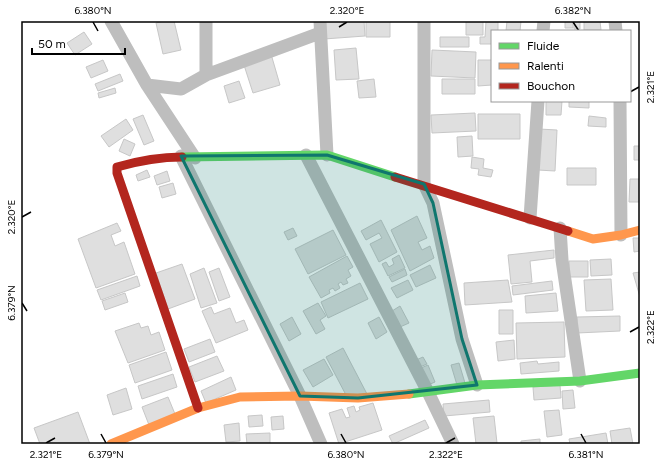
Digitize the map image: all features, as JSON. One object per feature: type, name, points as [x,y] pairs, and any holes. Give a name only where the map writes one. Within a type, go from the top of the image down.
[{"type":"street","points":[[111,21],[147,86],[195,158]]},
{"type":"street","points":[[206,21],[206,75]]},
{"type":"street","points":[[424,21],[424,184],[433,203],[462,339],[477,384]]},
{"type":"street","points":[[147,86],[181,88],[206,75],[320,27],[327,154]]},
{"type":"street","points":[[530,218],[538,102]]},
{"type":"street","points":[[620,102],[621,235]]},
{"type":"street","points":[[198,408],[117,173],[117,168],[132,163],[181,156],[195,158],[327,154],[593,239],[621,235],[640,230]]},
{"type":"street","points":[[306,155],[428,392],[453,444]]},
{"type":"street","points":[[181,156],[300,396],[321,444]]},
{"type":"street","points":[[560,228],[562,260],[580,381]]},
{"type":"street","points":[[111,444],[198,408],[240,396],[358,398],[428,392],[477,384],[580,381],[640,373]]},
{"type":"highlighted area","points":[[327,155],[424,184],[433,203],[462,339],[477,385],[358,398],[300,396],[181,156]]},
{"type":"building","points":[[174,21],[181,50],[163,54],[156,23]]},
{"type":"building","points":[[323,21],[364,21],[365,36],[324,39]]},
{"type":"building","points":[[366,21],[390,21],[390,37],[366,37]]},
{"type":"building","points":[[466,21],[483,21],[483,35],[466,35]]},
{"type":"building","points":[[486,21],[498,21],[498,30],[491,30],[491,44],[480,44],[480,37],[485,37]]},
{"type":"building","points":[[507,21],[521,21],[520,30],[506,30]]},
{"type":"building","points":[[565,21],[573,21],[573,28],[565,28]]},
{"type":"building","points":[[574,21],[580,21],[580,29],[574,29]]},
{"type":"building","points":[[584,21],[600,21],[601,30],[584,30]]},
{"type":"building","points":[[84,32],[92,44],[75,55],[67,43]]},
{"type":"building","points":[[440,37],[469,37],[469,47],[440,47]]},
{"type":"building","points":[[356,48],[359,79],[336,80],[334,50]]},
{"type":"building","points":[[432,50],[476,52],[475,78],[431,76]]},
{"type":"building","points":[[271,54],[280,85],[253,93],[243,62]]},
{"type":"building","points":[[103,60],[108,71],[91,78],[86,67]]},
{"type":"building","points":[[478,60],[491,60],[491,85],[478,86]]},
{"type":"building","points":[[120,74],[123,81],[98,91],[95,84]]},
{"type":"building","points":[[374,79],[376,97],[359,98],[357,81]]},
{"type":"building","points":[[442,79],[475,79],[475,94],[442,94]]},
{"type":"building","points":[[239,81],[245,98],[229,103],[224,86]]},
{"type":"building","points":[[115,88],[116,93],[99,98],[98,93]]},
{"type":"building","points":[[546,102],[562,102],[561,115],[546,115]]},
{"type":"building","points":[[569,102],[589,102],[589,108],[569,107]]},
{"type":"building","points":[[475,113],[476,131],[432,133],[431,115]]},
{"type":"building","points":[[478,114],[520,114],[520,139],[478,139]]},
{"type":"building","points":[[143,115],[154,141],[144,145],[133,119]]},
{"type":"building","points":[[589,116],[606,118],[606,127],[588,126]]},
{"type":"building","points":[[126,119],[133,130],[109,147],[101,136]]},
{"type":"building","points":[[539,129],[557,130],[555,171],[538,170]]},
{"type":"building","points":[[472,136],[473,156],[458,157],[457,137]]},
{"type":"building","points":[[124,139],[135,144],[130,156],[119,151]]},
{"type":"building","points":[[634,146],[640,146],[640,160],[634,160]]},
{"type":"building","points":[[472,157],[484,159],[483,168],[493,170],[491,177],[478,175],[479,169],[471,168]]},
{"type":"building","points":[[567,168],[596,168],[596,185],[567,185]]},
{"type":"building","points":[[147,170],[150,177],[138,181],[136,175]]},
{"type":"building","points":[[167,171],[170,181],[157,185],[154,176]]},
{"type":"building","points":[[630,179],[640,179],[640,202],[629,202]]},
{"type":"building","points":[[173,183],[176,194],[162,198],[159,187]]},
{"type":"building","points":[[417,216],[427,238],[418,242],[422,250],[430,246],[434,258],[410,271],[391,230]]},
{"type":"building","points":[[381,220],[397,252],[379,262],[370,244],[382,238],[379,233],[366,240],[361,231]]},
{"type":"building","points":[[117,223],[121,231],[111,235],[115,246],[124,242],[135,274],[96,288],[78,239]]},
{"type":"building","points":[[293,228],[297,236],[288,240],[284,232]]},
{"type":"building","points":[[333,230],[346,255],[308,274],[295,249]]},
{"type":"building","points":[[633,238],[640,238],[640,251],[634,252]]},
{"type":"building","points":[[554,250],[554,258],[530,261],[532,282],[511,284],[508,255]]},
{"type":"building","points":[[399,255],[405,268],[388,276],[382,264],[386,262],[389,267],[394,264],[392,259]]},
{"type":"building","points":[[347,256],[353,267],[348,270],[351,276],[346,279],[348,283],[343,285],[341,282],[338,284],[340,288],[335,291],[333,288],[329,290],[330,293],[321,298],[309,277]]},
{"type":"building","points":[[611,259],[612,275],[591,276],[590,260]]},
{"type":"building","points":[[569,261],[588,261],[588,277],[569,277]]},
{"type":"building","points":[[182,264],[195,299],[168,309],[156,273]]},
{"type":"building","points":[[430,265],[436,278],[416,287],[410,275]]},
{"type":"building","points":[[204,268],[217,303],[201,308],[190,274]]},
{"type":"building","points":[[219,268],[230,297],[219,301],[209,272]]},
{"type":"building","points":[[405,269],[407,275],[392,282],[389,277]]},
{"type":"building","points":[[640,272],[640,297],[633,273]]},
{"type":"building","points":[[137,276],[140,286],[101,300],[97,290]]},
{"type":"building","points":[[611,279],[613,310],[586,311],[584,280]]},
{"type":"building","points":[[408,280],[413,290],[397,298],[391,288]]},
{"type":"building","points":[[508,280],[512,302],[465,305],[464,283]]},
{"type":"building","points":[[552,281],[553,290],[513,295],[512,286]]},
{"type":"building","points":[[360,283],[368,299],[328,318],[321,302]]},
{"type":"building","points":[[125,293],[128,302],[105,310],[102,301]]},
{"type":"building","points":[[556,293],[558,311],[526,313],[525,296]]},
{"type":"building","points":[[318,303],[326,316],[320,320],[325,329],[316,334],[303,311]]},
{"type":"building","points":[[400,306],[409,323],[400,327],[392,311]]},
{"type":"building","points":[[211,307],[214,314],[230,308],[236,323],[244,320],[248,330],[216,343],[202,311]]},
{"type":"building","points":[[499,310],[513,310],[513,334],[499,334]]},
{"type":"building","points":[[620,316],[620,331],[577,333],[577,317]]},
{"type":"building","points":[[292,317],[301,334],[289,341],[280,324]]},
{"type":"building","points":[[379,317],[387,332],[376,339],[368,323]]},
{"type":"building","points":[[564,322],[565,357],[517,359],[516,323]]},
{"type":"building","points":[[139,323],[141,328],[148,326],[151,335],[159,332],[165,350],[128,363],[115,331]]},
{"type":"building","points":[[210,339],[215,352],[189,362],[184,349]]},
{"type":"building","points":[[514,340],[515,359],[498,361],[496,342]]},
{"type":"building","points":[[343,348],[367,394],[346,395],[326,357]]},
{"type":"building","points":[[166,352],[172,370],[135,383],[129,365]]},
{"type":"building","points":[[217,356],[224,371],[195,382],[189,367]]},
{"type":"building","points":[[423,357],[427,364],[420,367],[416,360]]},
{"type":"building","points":[[324,359],[333,375],[313,387],[303,370]]},
{"type":"building","points":[[537,361],[538,364],[559,362],[559,371],[521,374],[520,363]]},
{"type":"building","points":[[459,363],[465,383],[457,385],[451,365]]},
{"type":"building","points":[[428,365],[435,382],[428,385],[421,368]]},
{"type":"building","points":[[173,374],[177,387],[142,399],[138,386]]},
{"type":"building","points":[[231,377],[236,390],[206,403],[201,391]]},
{"type":"building","points":[[560,385],[561,398],[534,400],[533,387]]},
{"type":"building","points":[[126,388],[132,409],[113,415],[107,395]]},
{"type":"building","points":[[573,390],[575,408],[563,409],[562,391]]},
{"type":"building","points":[[168,397],[175,414],[149,425],[142,407]]},
{"type":"building","points":[[489,400],[490,412],[444,416],[443,404]]},
{"type":"building","points":[[373,403],[382,430],[339,444],[329,413],[342,409],[346,418],[350,417],[347,408],[354,406],[356,412],[360,410],[359,407]]},
{"type":"building","points":[[559,410],[562,435],[547,437],[544,411]]},
{"type":"building","points":[[78,412],[90,444],[40,444],[34,428]]},
{"type":"building","points":[[262,415],[263,426],[249,427],[248,416]]},
{"type":"building","points":[[283,416],[284,429],[272,430],[271,417]]},
{"type":"building","points":[[494,416],[497,443],[476,444],[473,418]]},
{"type":"building","points":[[425,420],[429,428],[393,444],[389,436]]},
{"type":"building","points":[[239,423],[240,441],[226,442],[224,425]]},
{"type":"building","points":[[630,428],[633,444],[612,444],[610,431]]},
{"type":"building","points":[[270,433],[270,444],[247,444],[246,434]]},
{"type":"building","points":[[606,433],[608,444],[570,444],[569,439]]},
{"type":"building","points":[[540,439],[540,444],[521,444],[521,441]]},
{"type":"traffic: fast","points":[[182,157],[327,155],[395,177]]},
{"type":"traffic: fast","points":[[409,394],[477,385],[580,381],[640,373]]},
{"type":"traffic: slow","points":[[568,231],[593,239],[621,235],[640,230]]},
{"type":"traffic: slow","points":[[111,444],[198,408],[240,397],[300,396],[358,398],[409,394]]},
{"type":"traffic: jam","points":[[182,157],[141,161],[117,167],[117,173],[198,408]]},
{"type":"traffic: jam","points":[[395,177],[568,231]]}]
